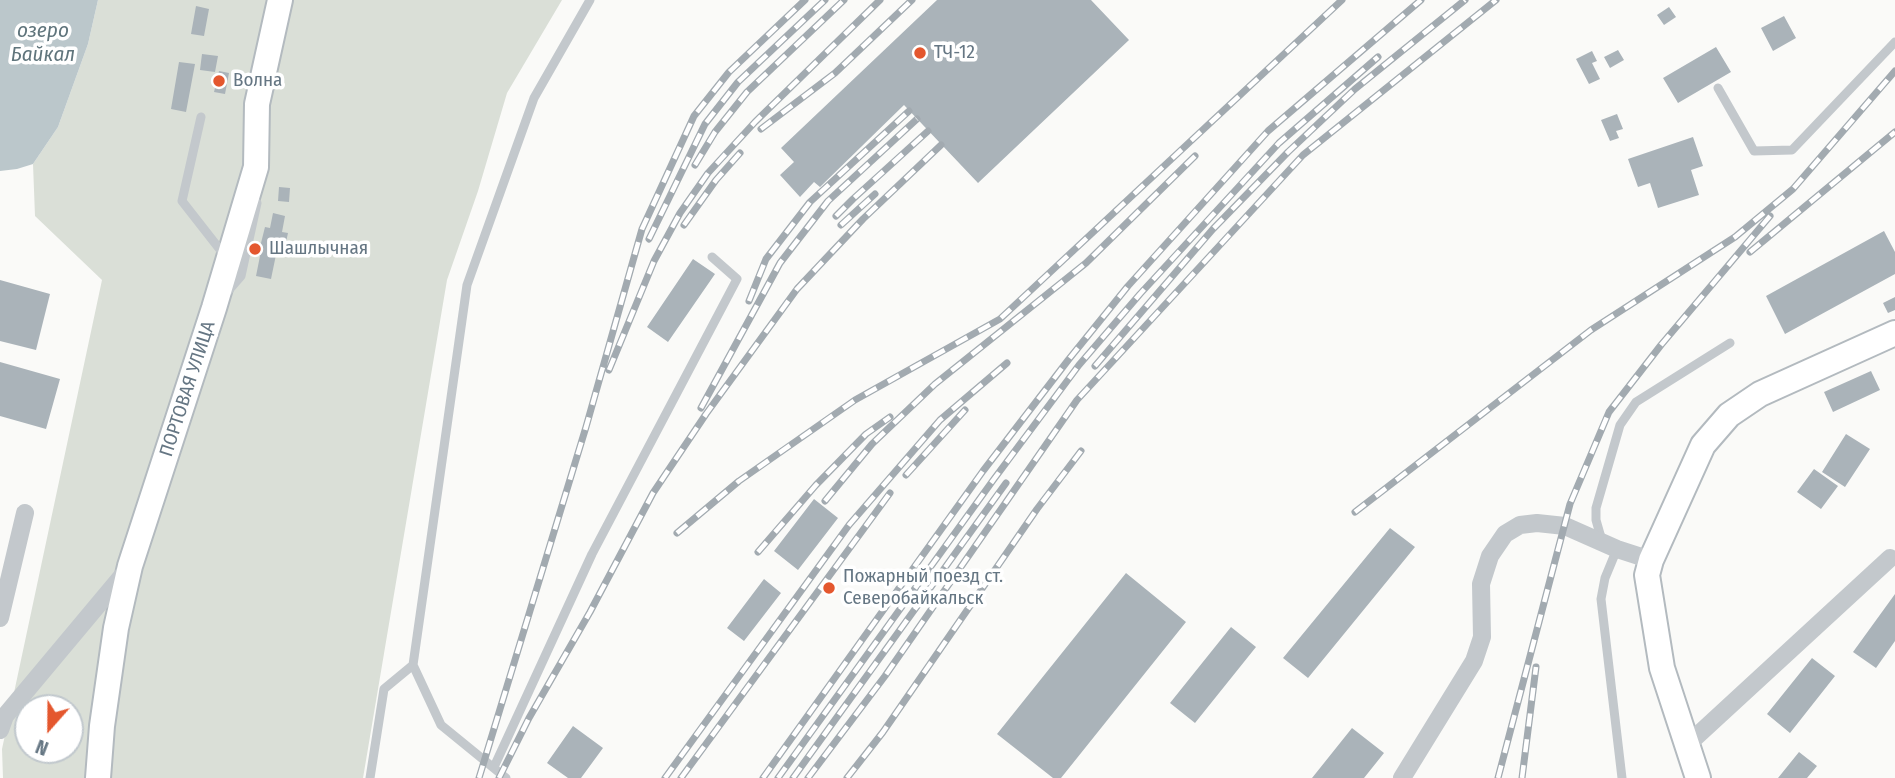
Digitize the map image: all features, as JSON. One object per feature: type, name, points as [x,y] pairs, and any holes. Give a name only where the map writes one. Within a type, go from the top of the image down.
[{"type":"main road","name":"ПОРТОВАЯ УЛИЦА","points":[[99,778],[102,726],[116,628],[130,566],[214,308],[256,167],[257,104],[280,0]]},
{"type":"main road","points":[[1698,778],[1662,668],[1647,575],[1651,560],[1703,445],[1729,415],[1760,394],[1895,333]]},
{"type":"street","points":[[0,618],[25,513]]},
{"type":"street","points":[[1402,778],[1475,661],[1482,636],[1481,584],[1490,556],[1505,534],[1520,525],[1537,523],[1564,526],[1651,560]]},
{"type":"street","points":[[1687,745],[1890,558]]},
{"type":"street","points":[[2,715],[130,566]]},
{"type":"lane","points":[[506,778],[441,725],[413,665],[467,285],[534,98],[590,0]]},
{"type":"lane","points":[[1718,88],[1754,151],[1792,150],[1895,42]]},
{"type":"lane","points":[[201,117],[182,201],[228,260]]},
{"type":"lane","points":[[214,308],[241,276],[259,198],[256,167]]},
{"type":"lane","points":[[494,767],[592,554],[737,279],[712,257]]},
{"type":"lane","points":[[1622,778],[1601,599],[1610,546],[1596,520],[1596,508],[1620,425],[1636,402],[1730,343]]},
{"type":"lane","points":[[370,778],[384,690],[413,665]]},
{"type":"shaded area","points":[[98,0],[562,0],[507,93],[478,191],[447,280],[363,778],[3,778],[2,749],[102,280],[35,216],[33,164],[58,127],[88,44]]},
{"type":"water","name":"озеро Байкал","points":[[0,0],[98,0],[88,44],[58,127],[33,164],[0,171]]},
{"type":"building","points":[[937,0],[1091,0],[1129,40],[978,183],[904,105],[820,187],[814,182],[800,197],[780,175],[794,162],[781,148]]},
{"type":"building","points":[[196,6],[209,9],[204,36],[191,34]]},
{"type":"building","points":[[1669,7],[1676,17],[1664,25],[1657,15]]},
{"type":"building","points":[[1784,16],[1796,38],[1773,51],[1761,28]]},
{"type":"building","points":[[1716,47],[1731,72],[1678,103],[1663,78]]},
{"type":"building","points":[[1618,50],[1624,60],[1610,68],[1604,57]]},
{"type":"building","points":[[1592,51],[1597,61],[1592,63],[1600,79],[1589,84],[1576,59]]},
{"type":"building","points":[[202,54],[218,56],[215,72],[200,70]]},
{"type":"building","points":[[179,62],[195,64],[186,112],[171,109]]},
{"type":"building","points":[[219,71],[229,73],[225,94],[214,92]]},
{"type":"building","points":[[1617,114],[1623,129],[1616,131],[1619,138],[1610,141],[1601,120]]},
{"type":"building","points":[[1693,137],[1703,166],[1691,170],[1699,195],[1658,208],[1650,183],[1638,187],[1628,159]]},
{"type":"building","points":[[279,187],[290,188],[289,202],[278,201]]},
{"type":"building","points":[[273,213],[285,216],[282,232],[288,233],[284,251],[277,250],[271,279],[256,276],[260,256],[249,253],[252,241],[261,243],[265,227],[270,228]]},
{"type":"building","points":[[1884,231],[1895,252],[1895,274],[1785,334],[1766,296]]},
{"type":"building","points":[[693,259],[715,274],[668,342],[647,327]]},
{"type":"building","points":[[0,280],[50,294],[36,350],[0,341]]},
{"type":"building","points":[[1895,297],[1895,310],[1888,313],[1883,303]]},
{"type":"building","points":[[0,362],[60,379],[46,429],[0,416]]},
{"type":"building","points":[[1871,371],[1880,390],[1833,412],[1824,392]]},
{"type":"building","points":[[1846,434],[1870,449],[1845,487],[1822,472]]},
{"type":"building","points":[[1814,469],[1838,486],[1821,509],[1797,492]]},
{"type":"building","points":[[814,499],[838,518],[798,570],[774,551]]},
{"type":"building","points":[[1390,528],[1415,547],[1308,678],[1283,658]]},
{"type":"building","points":[[1126,573],[1186,622],[1061,778],[1053,778],[997,734]]},
{"type":"building","points":[[764,579],[781,593],[744,641],[727,628]]},
{"type":"building","points":[[1895,594],[1895,641],[1876,668],[1853,652]]},
{"type":"building","points":[[1231,627],[1256,647],[1195,723],[1170,703]]},
{"type":"building","points":[[1812,658],[1835,676],[1790,733],[1767,714]]},
{"type":"building","points":[[573,726],[603,748],[581,778],[568,778],[547,763]]},
{"type":"building","points":[[1352,728],[1384,753],[1364,778],[1312,778]]},
{"type":"building","points":[[1799,752],[1817,766],[1807,778],[1778,778]]},
{"type":"railway","points":[[479,778],[586,427],[642,229],[694,116],[729,72],[805,0]]},
{"type":"railway","points":[[649,239],[705,124],[738,82],[825,0]]},
{"type":"railway","points":[[695,165],[715,132],[747,92],[844,0]]},
{"type":"railway","points":[[609,370],[654,261],[680,213],[708,173],[755,122],[880,0]]},
{"type":"railway","points":[[761,129],[835,73],[912,0]]},
{"type":"railway","points":[[677,533],[739,481],[855,400],[1000,319],[1342,0]]},
{"type":"railway","points":[[763,778],[983,471],[1128,286],[1268,131],[1421,0]]},
{"type":"railway","points":[[1095,366],[1213,229],[1288,152],[1355,89],[1465,0]]},
{"type":"railway","points":[[808,778],[885,676],[1077,400],[1303,155],[1496,0]]},
{"type":"railway","points":[[778,778],[1079,365],[1140,294],[1279,143],[1378,57]]},
{"type":"railway","points":[[1355,512],[1591,330],[1735,237],[1793,189],[1895,71]]},
{"type":"railway","points":[[749,301],[766,259],[810,202],[909,111]]},
{"type":"railway","points":[[701,408],[780,263],[828,201],[917,119]]},
{"type":"railway","points":[[836,216],[928,131]]},
{"type":"railway","points":[[1750,252],[1895,132]]},
{"type":"railway","points":[[499,778],[529,718],[590,612],[653,493],[706,414],[797,289],[863,219],[941,145]]},
{"type":"railway","points":[[684,225],[716,180],[740,153]]},
{"type":"railway","points":[[825,501],[872,444],[935,384],[1086,263],[1195,156]]},
{"type":"railway","points":[[841,225],[875,194]]},
{"type":"railway","points":[[1498,778],[1570,504],[1609,412],[1661,345],[1770,216]]},
{"type":"railway","points":[[665,778],[849,525],[940,420],[1007,363]]},
{"type":"railway","points":[[906,475],[965,410]]},
{"type":"railway","points":[[758,552],[816,485],[866,434],[890,417]]},
{"type":"railway","points":[[847,778],[883,732],[1037,509],[1081,451]]},
{"type":"railway","points":[[793,778],[1006,483]]},
{"type":"railway","points":[[681,778],[890,493]]},
{"type":"railway","points":[[1522,778],[1536,667]]},
{"type":"place","name":"ТЧ-12","points":[[920,53]]},
{"type":"place","name":"Волна","points":[[219,81]]},
{"type":"place","name":"Шашлычная","points":[[255,249]]},
{"type":"place","name":"Пожарный поезд ст. Северобайкальск","points":[[829,588]]}]
